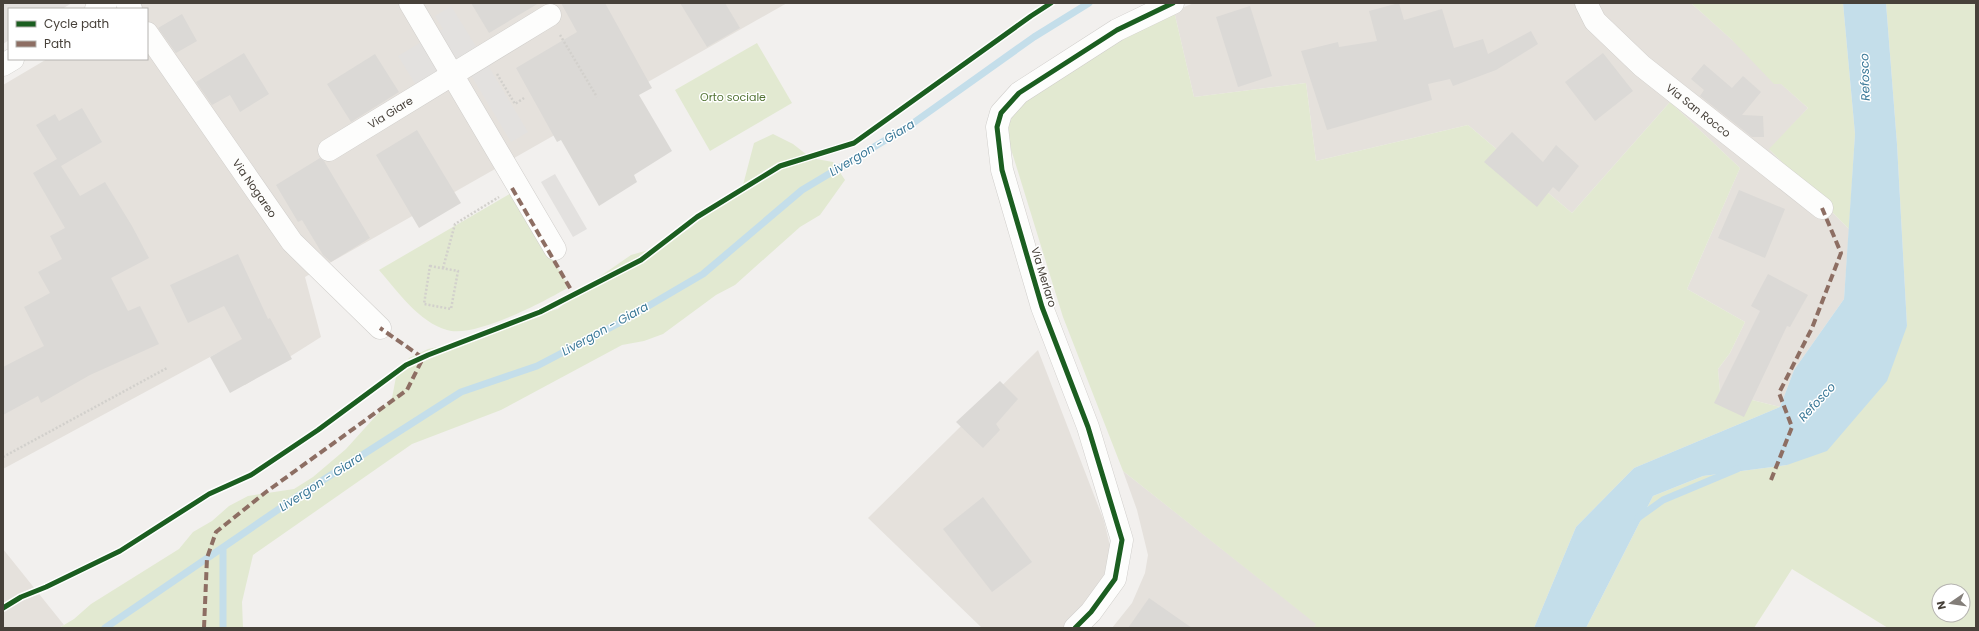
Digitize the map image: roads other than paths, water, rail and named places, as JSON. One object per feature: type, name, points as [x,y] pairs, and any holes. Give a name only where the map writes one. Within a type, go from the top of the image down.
[{"type":"street","name":"Via Merlaro","points":[[1075,628],[1091,612],[1115,579],[1122,540],[1088,427],[1042,307],[1002,170],[997,127],[1001,113],[1019,93],[1117,30],[1173,3]]},
{"type":"street","name":"Via San Rocco","points":[[1586,3],[1595,21],[1642,66],[1822,208]]},
{"type":"street","points":[[416,5],[452,75],[555,249]]},
{"type":"street","name":"Via Giare","points":[[329,150],[549,16]]},
{"type":"street","name":"Via Nogareo","points":[[148,34],[292,242],[380,328]]},
{"type":"water","points":[[1843,3],[1886,3],[1897,144],[1907,326],[1887,381],[1827,451],[1787,465],[1703,476],[1653,496],[1586,628],[1534,628],[1576,527],[1634,468],[1780,407],[1794,370],[1844,299],[1855,134]]},
{"type":"waterway","name":"Livergon - Giara","points":[[105,628],[298,496],[461,392],[537,366],[621,322],[703,274],[802,190],[909,126],[1034,37],[1089,3]]},
{"type":"waterway","name":"Refosco","points":[[1638,518],[1663,500],[1737,469]]},
{"type":"waterway","points":[[223,548],[223,628]]},
{"type":"park label","name":"Orto sociale","points":[[733,97]]}]
